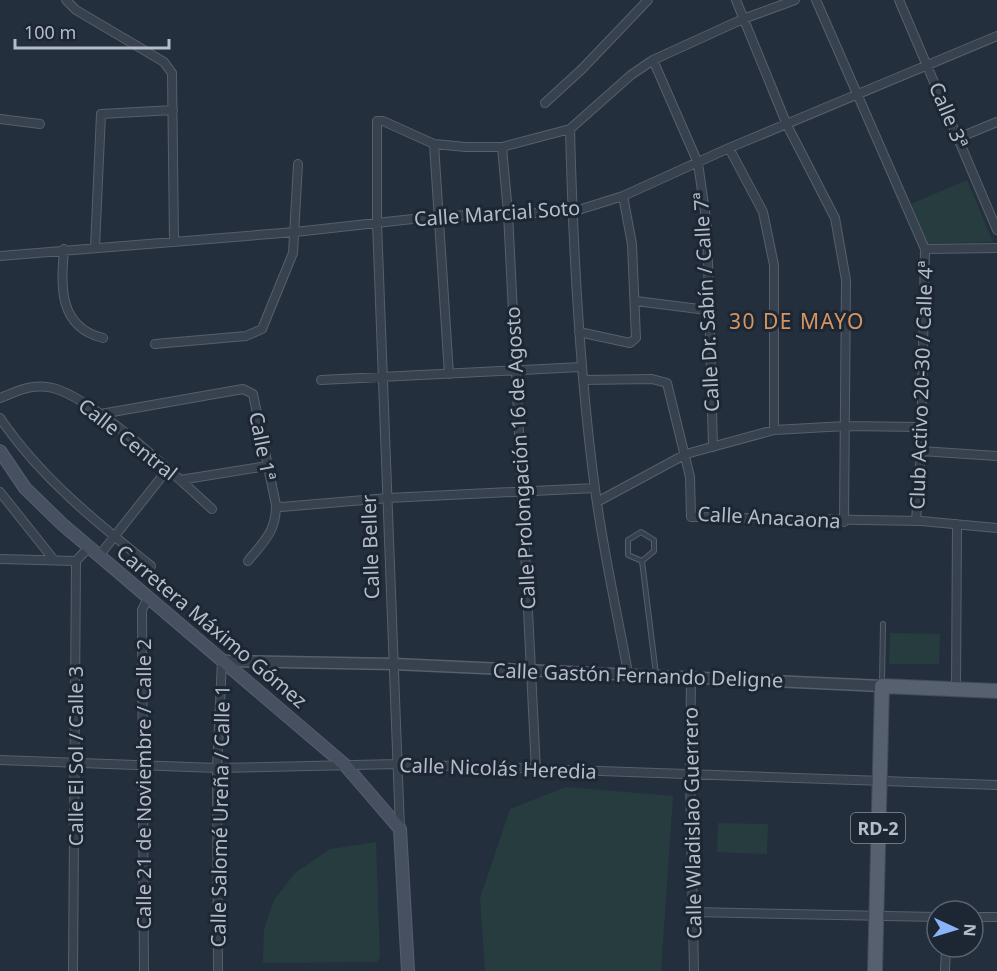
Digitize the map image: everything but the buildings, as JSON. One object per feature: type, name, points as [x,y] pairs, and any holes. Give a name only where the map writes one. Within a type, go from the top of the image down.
[{"type":"main road","name":"Carretera Máximo Gómez","points":[[0,451],[25,488],[99,556],[345,765],[400,829]]},
{"type":"main road","points":[[882,686],[997,691]]},
{"type":"main road","name":"RD-2","points":[[875,971],[882,686]]},
{"type":"main road","name":"Calle Beller","points":[[400,829],[408,971]]},
{"type":"street","points":[[66,0],[76,10],[169,66],[172,73],[174,241]]},
{"type":"street","points":[[544,103],[582,69],[648,0]]},
{"type":"street","points":[[736,0],[788,125],[835,218],[846,280],[844,522]]},
{"type":"street","points":[[450,374],[434,144],[502,147],[570,129],[631,75],[653,60],[743,19],[795,0]]},
{"type":"street","points":[[816,0],[925,249],[997,248]]},
{"type":"street","name":"Calle 3ª","points":[[899,0],[997,230]]},
{"type":"street","name":"Calle Marcial Soto","points":[[0,256],[295,232],[440,216],[572,212],[623,196],[729,148],[997,36]]},
{"type":"street","name":"Calle Dr. Sabín / Calle 7ª","points":[[653,60],[698,163],[706,226],[713,447]]},
{"type":"street","points":[[95,247],[101,114],[173,110]]},
{"type":"street","points":[[0,119],[40,123]]},
{"type":"street","name":"Calle Beller","points":[[400,829],[377,223],[376,121],[383,120],[434,144]]},
{"type":"street","points":[[958,138],[997,122]]},
{"type":"street","points":[[570,129],[572,212],[581,367],[597,502],[628,673]]},
{"type":"street","name":"Calle Prolongación 16 de Agosto","points":[[502,147],[508,213],[529,670],[537,770]]},
{"type":"street","points":[[729,148],[763,212],[774,266],[774,430]]},
{"type":"street","points":[[155,344],[246,336],[262,329],[290,265],[295,232],[298,164]]},
{"type":"street","points":[[579,332],[634,342],[636,301],[632,244],[623,196]]},
{"type":"street","points":[[64,249],[62,299],[79,327],[89,335],[103,338]]},
{"type":"street","name":"Club Activo 20-30 / Calle 4ª","points":[[916,521],[921,451],[925,249]]},
{"type":"street","points":[[636,301],[707,310]]},
{"type":"street","points":[[321,380],[581,367]]},
{"type":"street","name":"Calle Anacaona","points":[[583,380],[652,379],[668,383],[686,454],[692,494],[691,517],[844,522],[916,521],[997,528]]},
{"type":"street","name":"Calle Central","points":[[0,398],[29,387],[52,388],[101,414],[212,509]]},
{"type":"street","name":"Calle 1ª","points":[[101,414],[249,389],[254,394],[276,505]]},
{"type":"street","points":[[0,418],[19,447],[40,470],[114,537],[151,566]]},
{"type":"street","points":[[597,502],[686,454],[774,430],[846,426],[920,427]]},
{"type":"street","points":[[921,451],[997,456]]},
{"type":"street","points":[[180,480],[267,466]]},
{"type":"street","points":[[99,556],[167,470]]},
{"type":"street","points":[[248,561],[273,530],[276,505],[281,507],[388,498],[595,488]]},
{"type":"street","points":[[0,492],[54,560]]},
{"type":"street","points":[[956,689],[957,524]]},
{"type":"street","points":[[0,559],[76,561],[89,547]]},
{"type":"street","name":"Calle El Sol / Calle 3","points":[[73,971],[76,561]]},
{"type":"street","name":"Calle 21 de Noviembre / Calle 2","points":[[144,971],[142,610],[148,598]]},
{"type":"street","name":"Calle Gastón Fernando Deligne","points":[[222,661],[394,664],[656,674],[882,686]]},
{"type":"street","name":"Calle Salomé Ureña / Calle 1","points":[[218,971],[217,768],[222,661]]},
{"type":"street","name":"Calle Wladislao Guerrero","points":[[691,676],[690,775],[694,971]]},
{"type":"street","name":"Calle Nicolás Heredia","points":[[0,760],[217,768],[398,764],[879,783],[997,785]]},
{"type":"street","points":[[692,912],[925,917]]},
{"type":"lane","points":[[641,532],[654,540],[654,551],[642,561],[628,555],[627,540],[641,532]]},
{"type":"lane","points":[[642,561],[656,674]]},
{"type":"lane","points":[[882,686],[883,624]]},
{"type":"green space","points":[[967,180],[993,242],[926,244],[911,204]]},
{"type":"green space","points":[[890,633],[940,634],[939,664],[889,664]]},
{"type":"green space","points":[[566,787],[673,796],[661,971],[485,971],[480,898],[510,809]]},
{"type":"green space","points":[[718,823],[768,824],[767,854],[717,852]]},
{"type":"green space","points":[[376,842],[380,957],[377,962],[263,963],[264,930],[274,900],[295,873],[330,849]]},
{"type":"district","name":"30 DE MAYO","points":[[797,321]]}]
